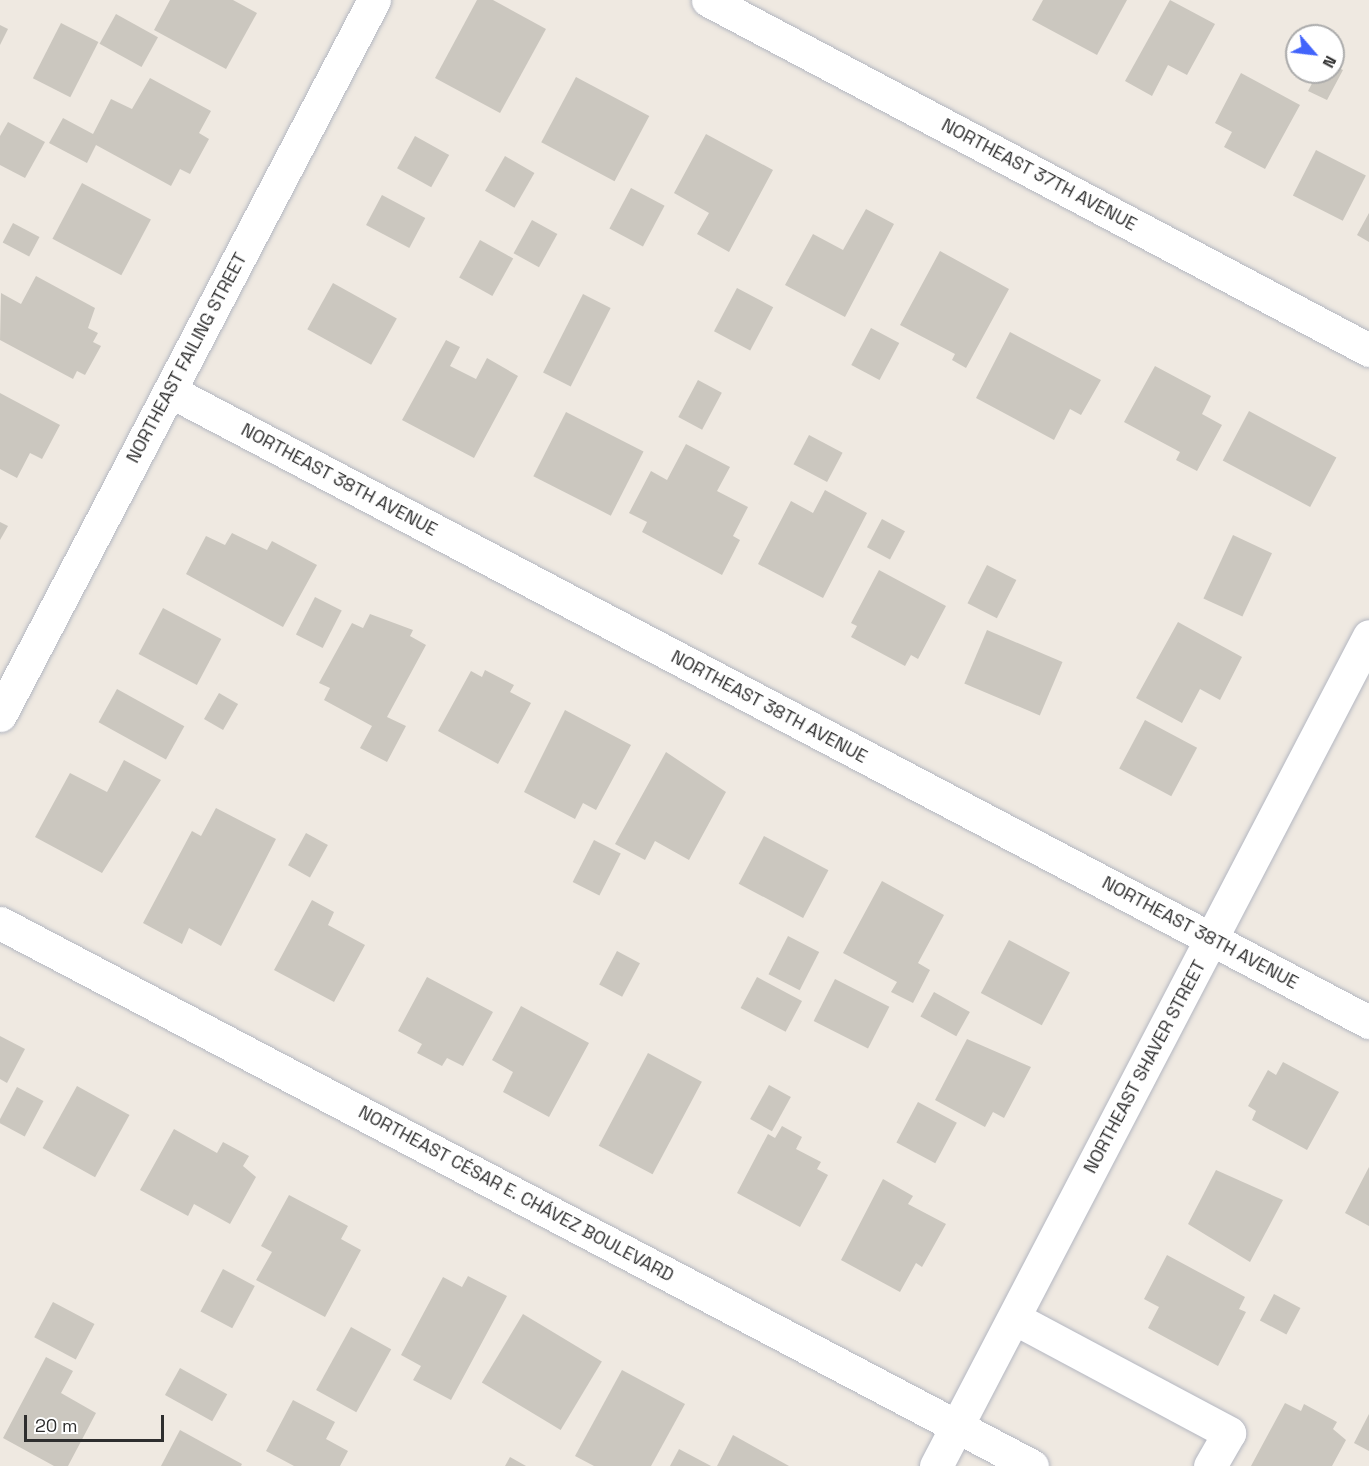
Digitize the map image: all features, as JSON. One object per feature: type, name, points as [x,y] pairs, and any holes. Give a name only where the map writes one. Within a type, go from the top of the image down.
[{"type":"street","name":"NORTHEAST FAILING STREET","points":[[0,715],[374,0]]},
{"type":"street","name":"NORTHEAST 37TH AVENUE","points":[[708,0],[1369,350]]},
{"type":"street","name":"NORTHEAST 38TH AVENUE","points":[[170,391],[1369,1022]]},
{"type":"street","name":"NORTHEAST SHAVER STREET","points":[[936,1466],[1369,636]]},
{"type":"street","name":"NORTHEAST CÉSAR E. CHÁVEZ BOULEVARD","points":[[0,923],[1032,1466]]},
{"type":"street","points":[[1014,1318],[1228,1432],[1210,1466]]},
{"type":"building","points":[[170,0],[233,0],[257,13],[226,69],[154,30]]},
{"type":"building","points":[[477,0],[493,0],[546,29],[500,113],[435,78]]},
{"type":"building","points":[[1043,0],[1127,0],[1097,55],[1032,20]]},
{"type":"building","points":[[1170,0],[1215,24],[1187,75],[1168,65],[1152,96],[1125,81]]},
{"type":"building","points":[[116,14],[158,37],[141,67],[100,44]]},
{"type":"building","points":[[61,23],[98,42],[70,97],[33,78]]},
{"type":"building","points":[[0,25],[8,29],[0,45]]},
{"type":"building","points":[[1241,73],[1300,105],[1265,169],[1224,147],[1232,132],[1215,123]]},
{"type":"building","points":[[576,77],[649,116],[615,181],[541,142]]},
{"type":"building","points":[[150,78],[211,111],[199,133],[209,139],[190,174],[180,169],[171,186],[96,145],[87,163],[49,143],[63,118],[93,134],[111,99],[132,109]]},
{"type":"building","points":[[1312,84],[1336,84],[1327,100],[1308,91]]},
{"type":"building","points":[[8,122],[45,142],[25,178],[0,165],[0,136]]},
{"type":"building","points":[[706,134],[773,170],[729,252],[697,234],[709,213],[674,193]]},
{"type":"building","points":[[415,136],[449,155],[431,187],[397,168]]},
{"type":"building","points":[[1316,150],[1366,175],[1343,221],[1293,195]]},
{"type":"building","points":[[505,156],[534,173],[514,208],[485,191]]},
{"type":"building","points":[[82,183],[151,220],[121,275],[52,239]]},
{"type":"building","points":[[631,188],[665,206],[643,246],[609,229]]},
{"type":"building","points":[[382,195],[425,218],[409,248],[366,225]]},
{"type":"building","points":[[866,209],[894,224],[845,317],[785,285],[813,234],[843,250]]},
{"type":"building","points":[[1369,213],[1369,242],[1357,235]]},
{"type":"building","points":[[532,220],[557,234],[539,267],[514,253]]},
{"type":"building","points":[[13,223],[39,237],[29,257],[3,242]]},
{"type":"building","points":[[480,240],[513,258],[492,296],[459,278]]},
{"type":"building","points":[[940,251],[1009,289],[966,368],[952,360],[955,354],[900,325]]},
{"type":"building","points":[[36,276],[95,308],[88,328],[98,333],[93,342],[101,346],[85,375],[77,371],[73,379],[0,340],[1,293],[21,304]]},
{"type":"building","points":[[333,283],[397,318],[371,365],[307,329]]},
{"type":"building","points":[[737,288],[773,307],[750,351],[714,331]]},
{"type":"building","points":[[583,294],[611,308],[571,386],[543,372]]},
{"type":"building","points":[[871,328],[899,343],[880,380],[851,365]]},
{"type":"building","points":[[1010,332],[1101,380],[1081,415],[1070,409],[1054,440],[976,398]]},
{"type":"building","points":[[446,340],[460,347],[450,366],[476,379],[487,358],[518,376],[474,458],[402,420]]},
{"type":"building","points":[[1155,366],[1211,396],[1202,414],[1222,425],[1197,471],[1176,460],[1180,452],[1124,422]]},
{"type":"building","points":[[698,380],[722,393],[702,430],[678,417]]},
{"type":"building","points":[[0,393],[60,425],[42,459],[30,453],[17,478],[0,469]]},
{"type":"building","points":[[1249,411],[1336,457],[1310,507],[1223,460]]},
{"type":"building","points":[[566,412],[644,451],[611,516],[533,476]]},
{"type":"building","points":[[809,435],[843,453],[827,482],[794,464]]},
{"type":"building","points":[[686,444],[730,467],[717,491],[748,507],[733,536],[740,540],[722,575],[642,532],[647,522],[629,513],[651,471],[667,480]]},
{"type":"building","points":[[825,490],[867,513],[823,598],[758,564],[791,501],[813,513]]},
{"type":"building","points":[[882,519],[905,531],[890,559],[867,547]]},
{"type":"building","points":[[0,522],[8,526],[0,540]]},
{"type":"building","points":[[232,533],[267,550],[272,541],[317,565],[283,627],[186,574],[206,536],[225,545]]},
{"type":"building","points":[[1233,535],[1272,553],[1242,617],[1203,598]]},
{"type":"building","points":[[987,565],[1016,580],[997,618],[967,603]]},
{"type":"building","points":[[879,570],[946,606],[918,659],[911,655],[905,666],[851,637],[857,626],[851,623]]},
{"type":"building","points":[[315,597],[342,611],[323,648],[296,634]]},
{"type":"building","points":[[163,608],[221,639],[197,685],[139,654]]},
{"type":"building","points":[[370,614],[413,630],[410,636],[426,645],[387,717],[406,726],[387,762],[360,748],[372,726],[324,700],[330,688],[319,683],[352,623],[363,628]]},
{"type":"building","points":[[1178,622],[1242,657],[1220,700],[1200,689],[1182,723],[1136,698]]},
{"type":"building","points":[[987,630],[1062,662],[1040,715],[964,683]]},
{"type":"building","points":[[485,670],[514,685],[510,692],[531,703],[498,764],[438,731],[471,671],[482,677]]},
{"type":"building","points":[[117,689],[184,726],[166,760],[99,722]]},
{"type":"building","points":[[219,693],[238,704],[223,730],[204,719]]},
{"type":"building","points":[[565,710],[631,745],[596,810],[583,803],[575,819],[524,792]]},
{"type":"building","points":[[1145,720],[1197,748],[1171,796],[1119,769]]},
{"type":"building","points":[[666,752],[726,792],[689,860],[655,841],[645,860],[615,844]]},
{"type":"building","points":[[124,760],[161,780],[102,873],[35,837],[70,773],[107,792]]},
{"type":"building","points":[[216,808],[276,839],[221,946],[189,928],[182,944],[143,923],[192,831],[201,836]]},
{"type":"building","points":[[306,833],[328,845],[310,877],[288,865]]},
{"type":"building","points":[[764,836],[828,870],[803,918],[739,884]]},
{"type":"building","points":[[594,840],[621,854],[599,895],[573,882]]},
{"type":"building","points":[[882,881],[944,915],[918,963],[930,970],[913,1003],[891,992],[897,982],[843,953]]},
{"type":"building","points":[[312,900],[334,912],[328,925],[365,945],[334,1002],[274,970]]},
{"type":"building","points":[[788,936],[819,952],[800,990],[768,974]]},
{"type":"building","points":[[1009,940],[1070,972],[1042,1025],[981,993]]},
{"type":"building","points":[[617,951],[640,963],[622,997],[599,985]]},
{"type":"building","points":[[427,977],[493,1012],[463,1066],[447,1058],[442,1066],[417,1053],[422,1044],[398,1031]]},
{"type":"building","points":[[757,977],[802,1001],[786,1032],[741,1008]]},
{"type":"building","points":[[835,979],[889,1007],[868,1049],[814,1021]]},
{"type":"building","points":[[934,992],[970,1012],[956,1036],[920,1016]]},
{"type":"building","points":[[521,1006],[589,1043],[549,1117],[503,1092],[513,1072],[492,1060]]},
{"type":"building","points":[[0,1036],[25,1049],[7,1083],[0,1079]]},
{"type":"building","points":[[967,1039],[1031,1067],[1004,1118],[993,1112],[985,1127],[935,1100]]},
{"type":"building","points":[[648,1053],[702,1082],[653,1174],[599,1146]]},
{"type":"building","points":[[1283,1062],[1339,1092],[1307,1150],[1252,1120],[1256,1111],[1248,1106],[1268,1070],[1276,1075]]},
{"type":"building","points":[[769,1085],[791,1097],[772,1131],[750,1119]]},
{"type":"building","points":[[77,1086],[129,1115],[95,1177],[43,1148]]},
{"type":"building","points":[[17,1087],[43,1101],[25,1136],[0,1123],[0,1119]]},
{"type":"building","points":[[918,1102],[957,1123],[935,1163],[896,1143]]},
{"type":"building","points":[[782,1126],[802,1137],[796,1149],[821,1162],[817,1169],[828,1175],[800,1227],[737,1193],[768,1134],[775,1138]]},
{"type":"building","points":[[174,1129],[217,1153],[223,1142],[249,1156],[243,1166],[256,1177],[230,1224],[194,1204],[188,1216],[140,1190]]},
{"type":"building","points":[[1369,1167],[1369,1226],[1345,1213]]},
{"type":"building","points":[[1216,1170],[1283,1200],[1250,1262],[1188,1224]]},
{"type":"building","points":[[883,1179],[913,1196],[908,1204],[946,1224],[922,1267],[916,1263],[900,1292],[841,1260]]},
{"type":"building","points":[[289,1195],[348,1226],[341,1239],[361,1250],[325,1317],[256,1280],[272,1252],[261,1246]]},
{"type":"building","points":[[1167,1255],[1245,1297],[1239,1309],[1246,1312],[1218,1366],[1148,1328],[1159,1307],[1144,1299]]},
{"type":"building","points":[[223,1269],[255,1286],[232,1328],[200,1311]]},
{"type":"building","points":[[468,1276],[507,1296],[451,1400],[413,1380],[421,1366],[401,1355],[443,1277],[462,1287]]},
{"type":"building","points":[[1274,1294],[1300,1308],[1286,1335],[1260,1320]]},
{"type":"building","points":[[53,1302],[94,1324],[76,1359],[34,1337]]},
{"type":"building","points":[[523,1314],[602,1361],[561,1430],[482,1383]]},
{"type":"building","points":[[351,1327],[391,1349],[356,1412],[316,1390]]},
{"type":"building","points":[[46,1357],[73,1371],[61,1393],[96,1413],[68,1466],[54,1466],[3,1438]]},
{"type":"building","points":[[180,1368],[227,1394],[212,1421],[165,1395]]},
{"type":"building","points":[[622,1370],[685,1404],[651,1466],[594,1466],[575,1456]]},
{"type":"building","points":[[293,1400],[335,1422],[326,1439],[348,1451],[340,1466],[294,1466],[266,1451]]},
{"type":"building","points":[[1285,1403],[1301,1411],[1304,1404],[1337,1422],[1333,1429],[1346,1440],[1332,1466],[1251,1466]]},
{"type":"building","points":[[1369,1414],[1369,1451],[1354,1443]]},
{"type":"building","points":[[180,1430],[242,1464],[241,1466],[161,1466]]},
{"type":"building","points":[[733,1435],[789,1466],[717,1466]]},
{"type":"building","points":[[679,1449],[711,1466],[670,1466]]},
{"type":"building","points":[[510,1457],[526,1466],[505,1466]]}]
